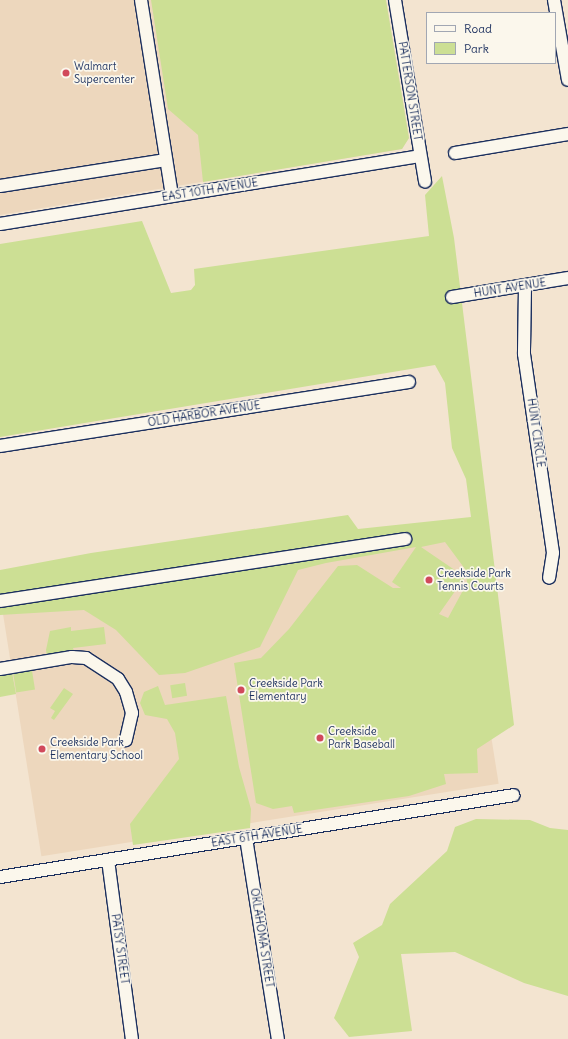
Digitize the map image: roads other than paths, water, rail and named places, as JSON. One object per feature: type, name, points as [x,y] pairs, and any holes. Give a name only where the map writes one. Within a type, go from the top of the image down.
[{"type":"street","points":[[141,0],[172,196]]},
{"type":"street","name":"PATTERSON STREET","points":[[395,0],[425,182]]},
{"type":"street","points":[[554,0],[568,80]]},
{"type":"street","points":[[455,153],[568,134]]},
{"type":"street","name":"EAST 10TH AVENUE","points":[[0,224],[420,156]]},
{"type":"street","points":[[0,186],[166,160]]},
{"type":"street","name":"HUNT AVENUE","points":[[452,297],[525,287],[568,278]]},
{"type":"street","name":"HUNT CIRCLE","points":[[525,287],[524,354],[553,553],[549,578]]},
{"type":"street","name":"OLD HARBOR AVENUE","points":[[0,446],[409,382]]},
{"type":"street","points":[[0,601],[405,539]]},
{"type":"street","points":[[0,669],[72,657],[86,658],[118,679],[126,692],[132,713],[130,729],[126,740]]},
{"type":"street","name":"EAST 6TH AVENUE","points":[[0,877],[514,795]]},
{"type":"street","name":"OKLAHOMA STREET","points":[[246,838],[278,1039]]},
{"type":"street","name":"PATSY STREET","points":[[108,860],[132,1039]]},
{"type":"place","name":"Walmart Supercenter","points":[[66,73]]},
{"type":"place","name":"Creekside Park Tennis Courts","points":[[429,580]]},
{"type":"place","name":"Creekside Park Elementary","points":[[241,690]]},
{"type":"place","name":"Creekside Park Baseball","points":[[320,738]]},
{"type":"place","name":"Creekside Park Elementary School","points":[[42,749]]}]
